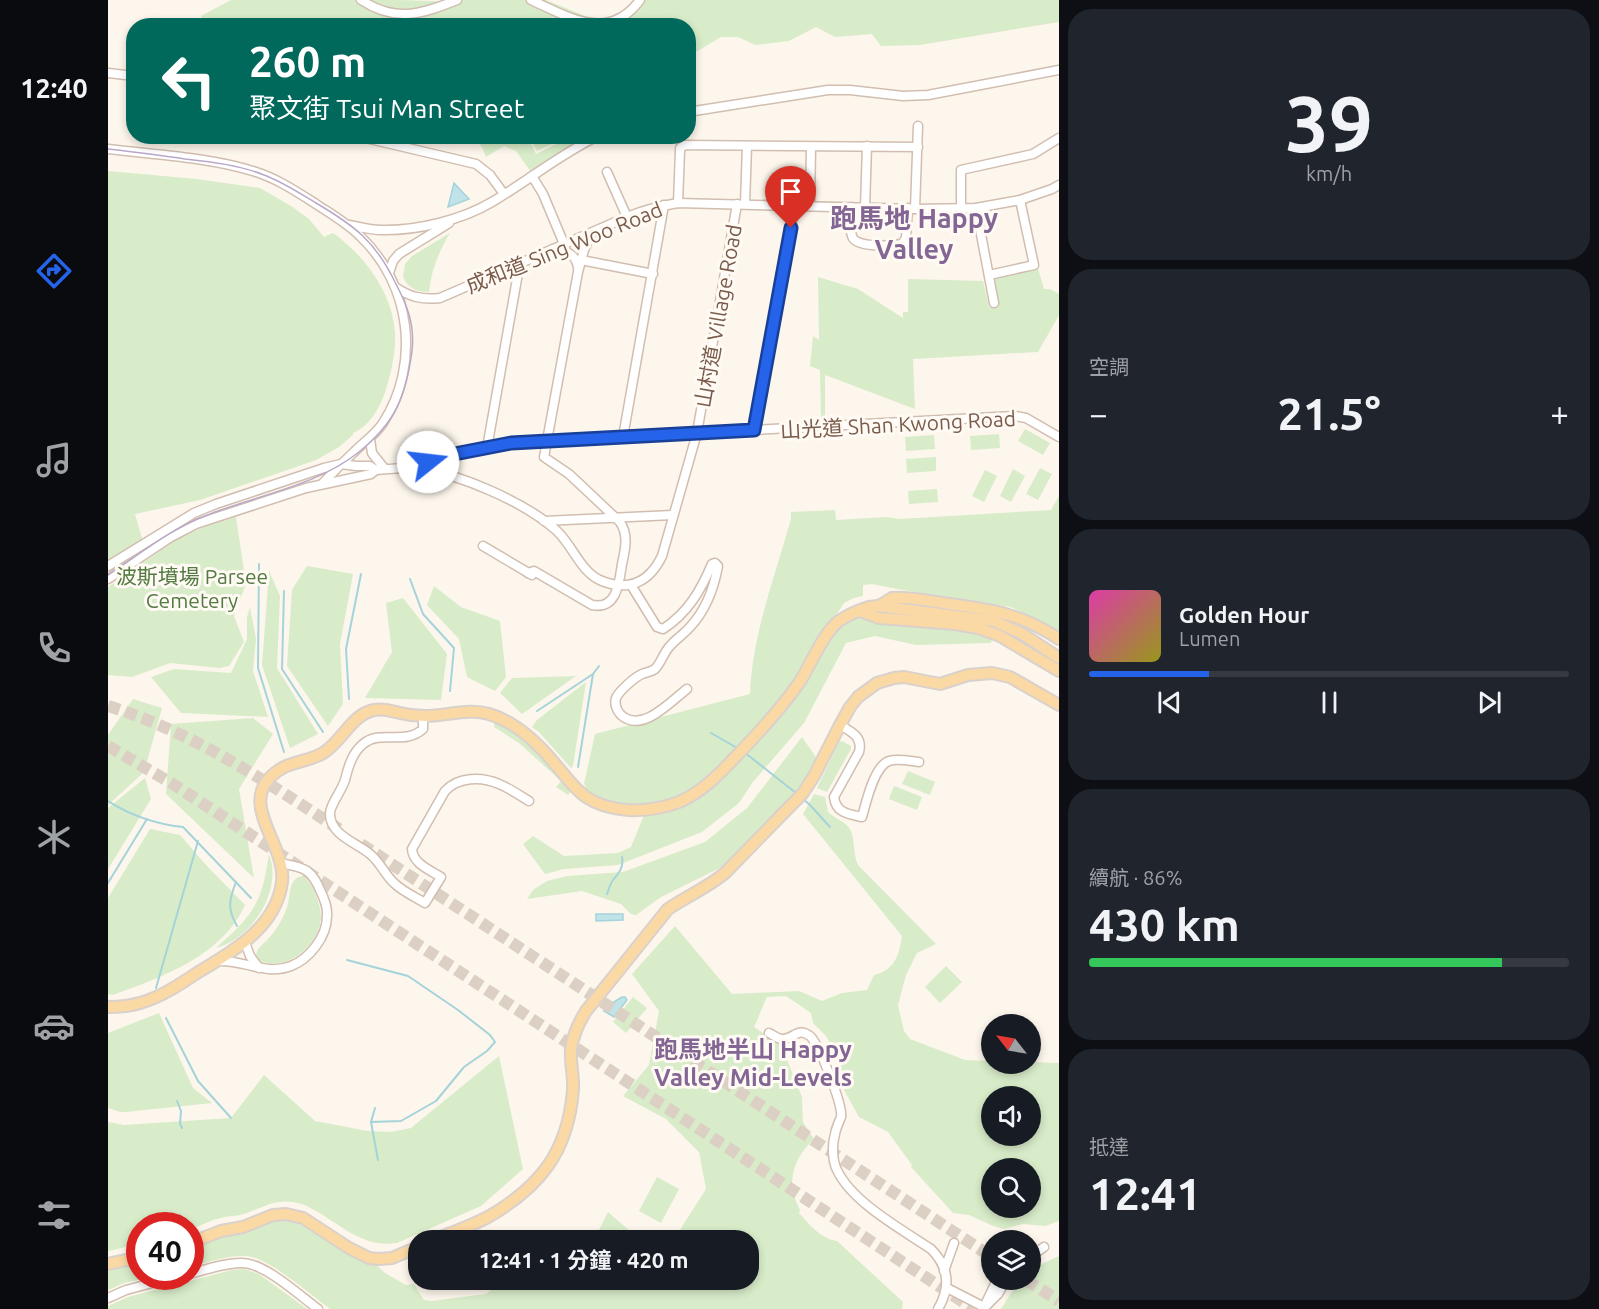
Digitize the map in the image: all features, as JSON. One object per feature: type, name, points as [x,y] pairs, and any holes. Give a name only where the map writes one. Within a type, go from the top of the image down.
[{"type":"main road","points":[[108,1007],[132,1005],[152,999],[169,990],[245,942],[261,926],[274,907],[282,881],[280,863],[260,809],[263,788],[283,767],[325,753],[359,717],[371,711],[383,709],[423,717],[486,713],[502,719],[523,732],[536,743],[583,795],[596,803],[639,810],[656,808],[687,799],[705,786],[774,716],[791,694],[831,628],[841,619],[892,598],[996,610],[1029,621],[1059,639]]},
{"type":"main road","points":[[870,608],[994,621],[1021,633],[1059,658]]},
{"type":"main road","points":[[870,608],[879,618],[978,628],[1000,636],[1059,671]]},
{"type":"main road","points":[[456,1230],[487,1217],[531,1188],[547,1168],[568,1123],[572,1103],[572,1049],[577,1030],[586,1011],[668,909],[725,873],[800,796],[814,776],[850,707],[864,693],[877,683],[899,677],[940,684],[978,674],[998,673],[1059,705]]},
{"type":"main road","points":[[204,1237],[220,1231],[243,1227],[273,1215],[286,1214],[303,1218],[355,1252],[369,1258],[392,1258],[408,1251]]},
{"type":"main road","points":[[108,1264],[126,1260]]},
{"type":"street","points":[[362,0],[386,12],[403,15],[427,11],[457,0]]},
{"type":"street","points":[[531,0],[571,18]]},
{"type":"street","points":[[620,18],[633,9],[640,0]]},
{"type":"street","points":[[696,111],[828,90],[903,96],[928,95],[1059,70]]},
{"type":"street","points":[[108,73],[126,75]]},
{"type":"street","points":[[851,207],[853,240],[860,245],[902,244],[906,237],[911,209],[918,126]]},
{"type":"street","points":[[962,209],[961,170],[1033,154],[1059,138]]},
{"type":"street","points":[[391,144],[476,164],[490,176],[504,194]]},
{"type":"street","points":[[347,225],[379,230],[401,230],[438,223],[465,214],[489,204],[583,144]]},
{"type":"street","points":[[678,203],[680,148],[685,145],[918,147]]},
{"type":"street","name":"山村道 Village Road","points":[[631,585],[645,578],[656,568],[662,556],[697,433],[741,204],[747,146]]},
{"type":"street","points":[[865,207],[867,146]]},
{"type":"street","points":[[810,206],[811,147]]},
{"type":"street","points":[[108,149],[220,163],[256,172],[286,186],[347,225],[371,248],[389,273],[404,315],[407,335],[405,371],[400,388],[384,422],[370,439],[322,484]]},
{"type":"street","points":[[606,172],[627,217]]},
{"type":"street","points":[[532,176],[543,194],[564,244]]},
{"type":"street","name":"成和道 Sing Woo Road","points":[[395,287],[418,298],[440,298],[627,217],[664,205],[678,203],[962,209],[1020,200],[1059,185]]},
{"type":"street","points":[[989,274],[1034,265],[1020,200]]},
{"type":"street","points":[[623,437],[664,205]]},
{"type":"street","points":[[754,430],[794,206]]},
{"type":"street","points":[[976,208],[994,303]]},
{"type":"street","points":[[389,273],[393,261],[399,254],[465,214]]},
{"type":"street","points":[[528,573],[534,571],[597,606],[611,599],[618,585],[626,544],[623,527],[614,517],[569,474],[544,457],[578,272],[592,233]]},
{"type":"street","points":[[552,249],[572,254],[576,260],[578,272]]},
{"type":"street","points":[[581,260],[653,274]]},
{"type":"street","points":[[487,448],[520,262]]},
{"type":"street","name":"山光道 Shan Kwong Road","points":[[341,464],[380,469],[416,467],[439,457],[511,443],[1019,416],[1059,437]]},
{"type":"street","points":[[108,579],[171,537],[196,524],[322,484],[371,474],[380,469],[372,453],[370,439]]},
{"type":"street","points":[[439,457],[439,465],[444,473]]},
{"type":"street","points":[[108,566],[194,513],[341,464]]},
{"type":"street","points":[[416,467],[444,473],[492,492],[544,520],[566,541],[591,575],[601,581],[631,585],[657,627],[663,628],[674,621],[691,604],[703,586],[712,564],[716,563],[718,566],[711,591],[692,626],[670,645],[653,670],[639,675],[620,693],[616,699],[617,709],[627,719],[643,720],[654,716],[687,689]]},
{"type":"street","points":[[544,520],[673,515]]},
{"type":"street","points":[[483,546],[573,600]]},
{"type":"street","points":[[423,717],[423,729],[418,734],[407,738],[372,738],[357,749],[347,769],[345,782],[329,813],[336,830],[371,855],[394,884],[425,903],[441,877],[416,862],[412,856],[412,849],[445,791],[451,785],[463,779],[493,782],[528,801]]},
{"type":"street","points":[[840,725],[856,735],[861,745],[860,753],[835,793],[835,804],[843,813],[862,817],[874,781],[884,764],[894,760],[919,762]]},
{"type":"street","points":[[217,961],[233,961],[259,969],[278,970],[299,963],[315,948],[326,926],[328,916],[325,902],[314,877],[300,868],[280,863]]},
{"type":"street","points":[[245,942],[250,956],[259,969]]},
{"type":"street","points":[[769,1033],[783,1039],[803,1032],[813,1039],[818,1047],[839,1102],[841,1115],[834,1136],[833,1154],[836,1169],[850,1189],[868,1205],[931,1249],[940,1261],[947,1288],[938,1309]]},
{"type":"street","points":[[944,1271],[954,1243]]},
{"type":"street","points":[[204,1270],[230,1263],[244,1262],[257,1265],[318,1309]]},
{"type":"street","points":[[947,1288],[983,1308]]},
{"type":"street","points":[[108,1298],[126,1290]]},
{"type":"street","points":[[983,1308],[992,1290]]},
{"type":"street","points":[[983,1308],[1000,1290]]},
{"type":"green space","points":[[231,0],[397,0],[446,3],[462,0],[546,0],[590,18],[202,18],[201,16]]},
{"type":"green space","points":[[638,0],[1059,0],[1059,22],[920,45],[881,46],[872,34],[835,37],[816,27],[789,41],[755,45],[738,37],[721,37],[696,52],[696,18],[608,18],[635,5]]},
{"type":"green space","points":[[480,144],[531,144],[536,154],[556,144],[581,144],[533,175],[516,151],[504,146],[486,157]]},
{"type":"green space","points":[[533,144],[552,144],[537,151]]},
{"type":"green space","points":[[108,171],[197,179],[260,188],[291,206],[309,219],[324,237],[333,233],[365,263],[388,303],[393,317],[395,339],[390,373],[379,407],[365,425],[339,447],[316,460],[200,500],[135,514],[143,542],[108,563]]},
{"type":"green space","points":[[450,233],[436,261],[429,292],[410,287],[403,277],[405,264],[412,256]]},
{"type":"green space","points":[[1038,268],[1044,289],[1050,289],[1059,294],[1059,315],[1038,352],[913,359],[915,409],[825,375],[825,419],[821,419],[820,370],[810,366],[813,336],[819,340],[818,277],[858,289],[903,318],[903,312],[908,312],[908,279],[983,281],[989,307],[999,302],[994,281],[996,277]]},
{"type":"green space","points":[[1025,429],[1050,443],[1043,455],[1018,441]]},
{"type":"green space","points":[[999,434],[1000,448],[971,450],[970,436]]},
{"type":"green space","points":[[934,435],[935,449],[906,451],[905,437]]},
{"type":"green space","points":[[936,457],[936,471],[907,473],[906,459]]},
{"type":"green space","points":[[1040,468],[1052,474],[1038,500],[1026,494]]},
{"type":"green space","points":[[1013,469],[1025,476],[1011,502],[1000,496]]},
{"type":"green space","points":[[985,470],[997,476],[984,502],[972,496]]},
{"type":"green space","points":[[937,489],[938,502],[909,504],[908,491]]},
{"type":"green space","points":[[1059,496],[1059,633],[1011,607],[872,584],[863,585],[863,596],[844,603],[774,710],[718,770],[687,795],[639,807],[608,803],[592,795],[584,787],[595,734],[750,694],[755,650],[791,512],[835,510],[836,520],[887,517],[899,519],[1051,510]]},
{"type":"green space","name":"波斯墳場 Parsee Cemetery","points":[[236,517],[246,584],[234,616],[244,642],[229,666],[219,668],[170,663],[132,677],[108,675],[108,587],[176,540],[204,527]]},
{"type":"green space","points":[[307,566],[353,574],[340,644],[343,704],[328,726],[287,666],[292,590]]},
{"type":"green space","points":[[269,571],[280,596],[277,668],[318,734],[290,748],[262,665]]},
{"type":"green space","points":[[434,586],[461,607],[500,621],[506,677],[495,691],[467,677],[459,639],[427,605]]},
{"type":"green space","points":[[403,598],[447,654],[441,700],[365,698],[392,652],[386,603]]},
{"type":"green space","points":[[250,607],[256,639],[253,671],[268,717],[181,713],[151,677],[174,669],[231,673],[247,639],[247,617]]},
{"type":"green space","points":[[858,615],[953,628],[992,639],[991,643],[916,645],[875,636],[846,643],[804,723],[753,782],[739,803],[702,832],[618,865],[564,869],[545,874],[523,844],[533,836],[564,856],[618,853],[631,847],[644,815],[669,808],[726,772],[840,624]]},
{"type":"green space","points":[[576,676],[522,714],[500,693],[512,678]]},
{"type":"green space","points":[[586,682],[571,768],[532,727],[537,720]]},
{"type":"green space","points":[[133,699],[162,708],[144,772],[108,805],[108,735]]},
{"type":"green space","points":[[253,718],[273,734],[239,789],[254,878],[166,794],[171,724]]},
{"type":"green space","points":[[494,720],[532,744],[572,789],[568,795],[556,787],[561,781],[519,743],[494,727]]},
{"type":"green space","points":[[802,737],[818,760],[796,791],[722,867],[661,897],[636,915],[631,914],[621,904],[582,891],[527,899],[533,890],[547,881],[567,876],[623,872],[705,842],[747,808]]},
{"type":"green space","points":[[842,741],[851,746],[851,749],[827,792],[817,788],[839,742]]},
{"type":"green space","points":[[908,771],[935,782],[930,795],[902,784]]},
{"type":"green space","points":[[145,778],[151,799],[108,869],[108,808]]},
{"type":"green space","points":[[894,786],[922,797],[917,810],[889,799]]},
{"type":"green space","points":[[814,794],[825,797],[828,812],[847,825],[851,831],[858,865],[936,944],[917,953],[906,975],[898,1005],[904,1031],[910,1039],[965,1060],[981,1061],[981,1074],[1041,1074],[1041,1062],[1059,1063],[1059,1221],[1045,1226],[1023,1224],[1004,1229],[969,1215],[953,1213],[911,1167],[912,1165],[888,1132],[859,1117],[844,1090],[847,1080],[835,1058],[835,1050],[813,1023],[811,1013],[786,996],[767,997],[754,1027],[781,1045],[802,1097],[803,1122],[814,1139],[800,1156],[792,1177],[793,1192],[799,1213],[821,1234],[837,1241],[903,1302],[902,1309],[330,1309],[301,1286],[255,1258],[232,1257],[204,1263],[204,1245],[281,1220],[300,1224],[347,1254],[373,1262],[385,1273],[408,1285],[408,1290],[418,1290],[424,1300],[486,1294],[491,1290],[759,1290],[759,1230],[680,1230],[706,1189],[699,1152],[666,1119],[623,1096],[649,1065],[659,1011],[632,974],[675,926],[732,994],[799,991],[822,1001],[842,993],[867,990],[874,975],[887,969],[895,961],[902,936],[803,814]]},
{"type":"green space","points":[[150,829],[180,835],[245,905],[235,923],[206,951],[151,981],[113,995],[108,994],[108,898]]},
{"type":"green space","points":[[269,854],[272,882],[262,911],[242,934],[216,948],[242,923],[255,905],[263,886]]},
{"type":"green space","points":[[303,876],[308,880],[318,901],[321,918],[319,929],[308,947],[291,959],[281,963],[260,961],[256,955],[257,951],[281,920],[287,907],[292,883],[298,877]]},
{"type":"green space","points":[[946,966],[962,982],[940,1003],[925,987]]},
{"type":"green space","points":[[633,997],[647,1008],[626,1033],[613,1022]]},
{"type":"green space","points":[[159,1013],[193,1088],[212,1103],[126,1112],[108,1108],[108,1033]]},
{"type":"green space","points":[[499,1056],[523,1169],[481,1206],[427,1230],[408,1230],[408,1238],[397,1243],[383,1244],[359,1237],[302,1204],[286,1201],[204,1224],[204,1212],[126,1212],[126,1247],[108,1251],[108,1122],[124,1125],[231,1118],[264,1075],[315,1121],[368,1131],[390,1132],[411,1128]]},
{"type":"green space","points":[[657,1177],[679,1189],[661,1223],[639,1211]]},
{"type":"green space","points":[[608,1212],[629,1230],[599,1230]]},
{"type":"green space","points":[[1059,1256],[1059,1309],[1001,1309],[1014,1290],[1041,1290],[1041,1264]]},
{"type":"green space","points":[[126,1266],[126,1283],[108,1290],[108,1271]]},
{"type":"green space","points":[[244,1269],[259,1274],[307,1309],[108,1309],[108,1306],[128,1297],[155,1290],[204,1290],[204,1277]]},
{"type":"water","points":[[454,183],[469,199],[448,207]]},
{"type":"water","points":[[596,914],[623,914],[623,920],[596,921]]},
{"type":"water","points":[[622,997],[627,1000],[614,1017],[604,1011],[604,1008]]},
{"type":"waterway","points":[[259,564],[258,668],[284,752]]},
{"type":"waterway","points":[[349,699],[346,649],[361,574]]},
{"type":"waterway","points":[[410,579],[423,614],[454,648],[450,691]]},
{"type":"waterway","points":[[284,591],[282,669],[323,732]]},
{"type":"waterway","points":[[537,711],[593,674],[599,666]]},
{"type":"waterway","points":[[578,767],[593,674]]},
{"type":"waterway","points":[[711,733],[739,749]]},
{"type":"waterway","points":[[744,752],[796,793]]},
{"type":"waterway","points":[[803,799],[830,827]]},
{"type":"waterway","points":[[108,801],[144,818],[183,827],[251,898]]},
{"type":"waterway","points":[[108,883],[147,819]]},
{"type":"waterway","points":[[156,988],[198,841]]},
{"type":"waterway","points":[[607,894],[620,870],[622,857]]},
{"type":"waterway","points":[[236,882],[230,904],[237,926]]},
{"type":"waterway","points":[[347,960],[408,976],[458,1010],[490,1035],[495,1042],[487,1051],[464,1067],[436,1101],[401,1121],[371,1122]]},
{"type":"waterway","points":[[166,1018],[198,1081],[231,1118]]},
{"type":"waterway","points":[[177,1101],[181,1111],[182,1128]]},
{"type":"waterway","points":[[375,1108],[371,1122],[378,1160]]},
{"type":"tunnel","points":[[108,706],[170,730],[228,759],[339,829]]},
{"type":"tunnel","points":[[108,746],[173,784],[974,1309]]},
{"type":"tunnel","points":[[361,844],[981,1250]]},
{"type":"tunnel","points":[[1041,1290],[1059,1301]]},
{"type":"tram line","points":[[108,149],[245,169],[278,181],[330,211],[353,227],[380,256],[406,307],[413,341],[410,367],[397,407],[382,430],[359,452],[324,474],[192,522],[167,535],[108,575]]},
{"type":"district","name":"跑馬地 Happy Valley","points":[[914,234]]},
{"type":"district","name":"跑馬地半山 Happy Valley Mid-Levels","points":[[753,1063]]},
{"type":"route","points":[[428,462],[439,457],[511,443],[754,430],[791,228]]}]
